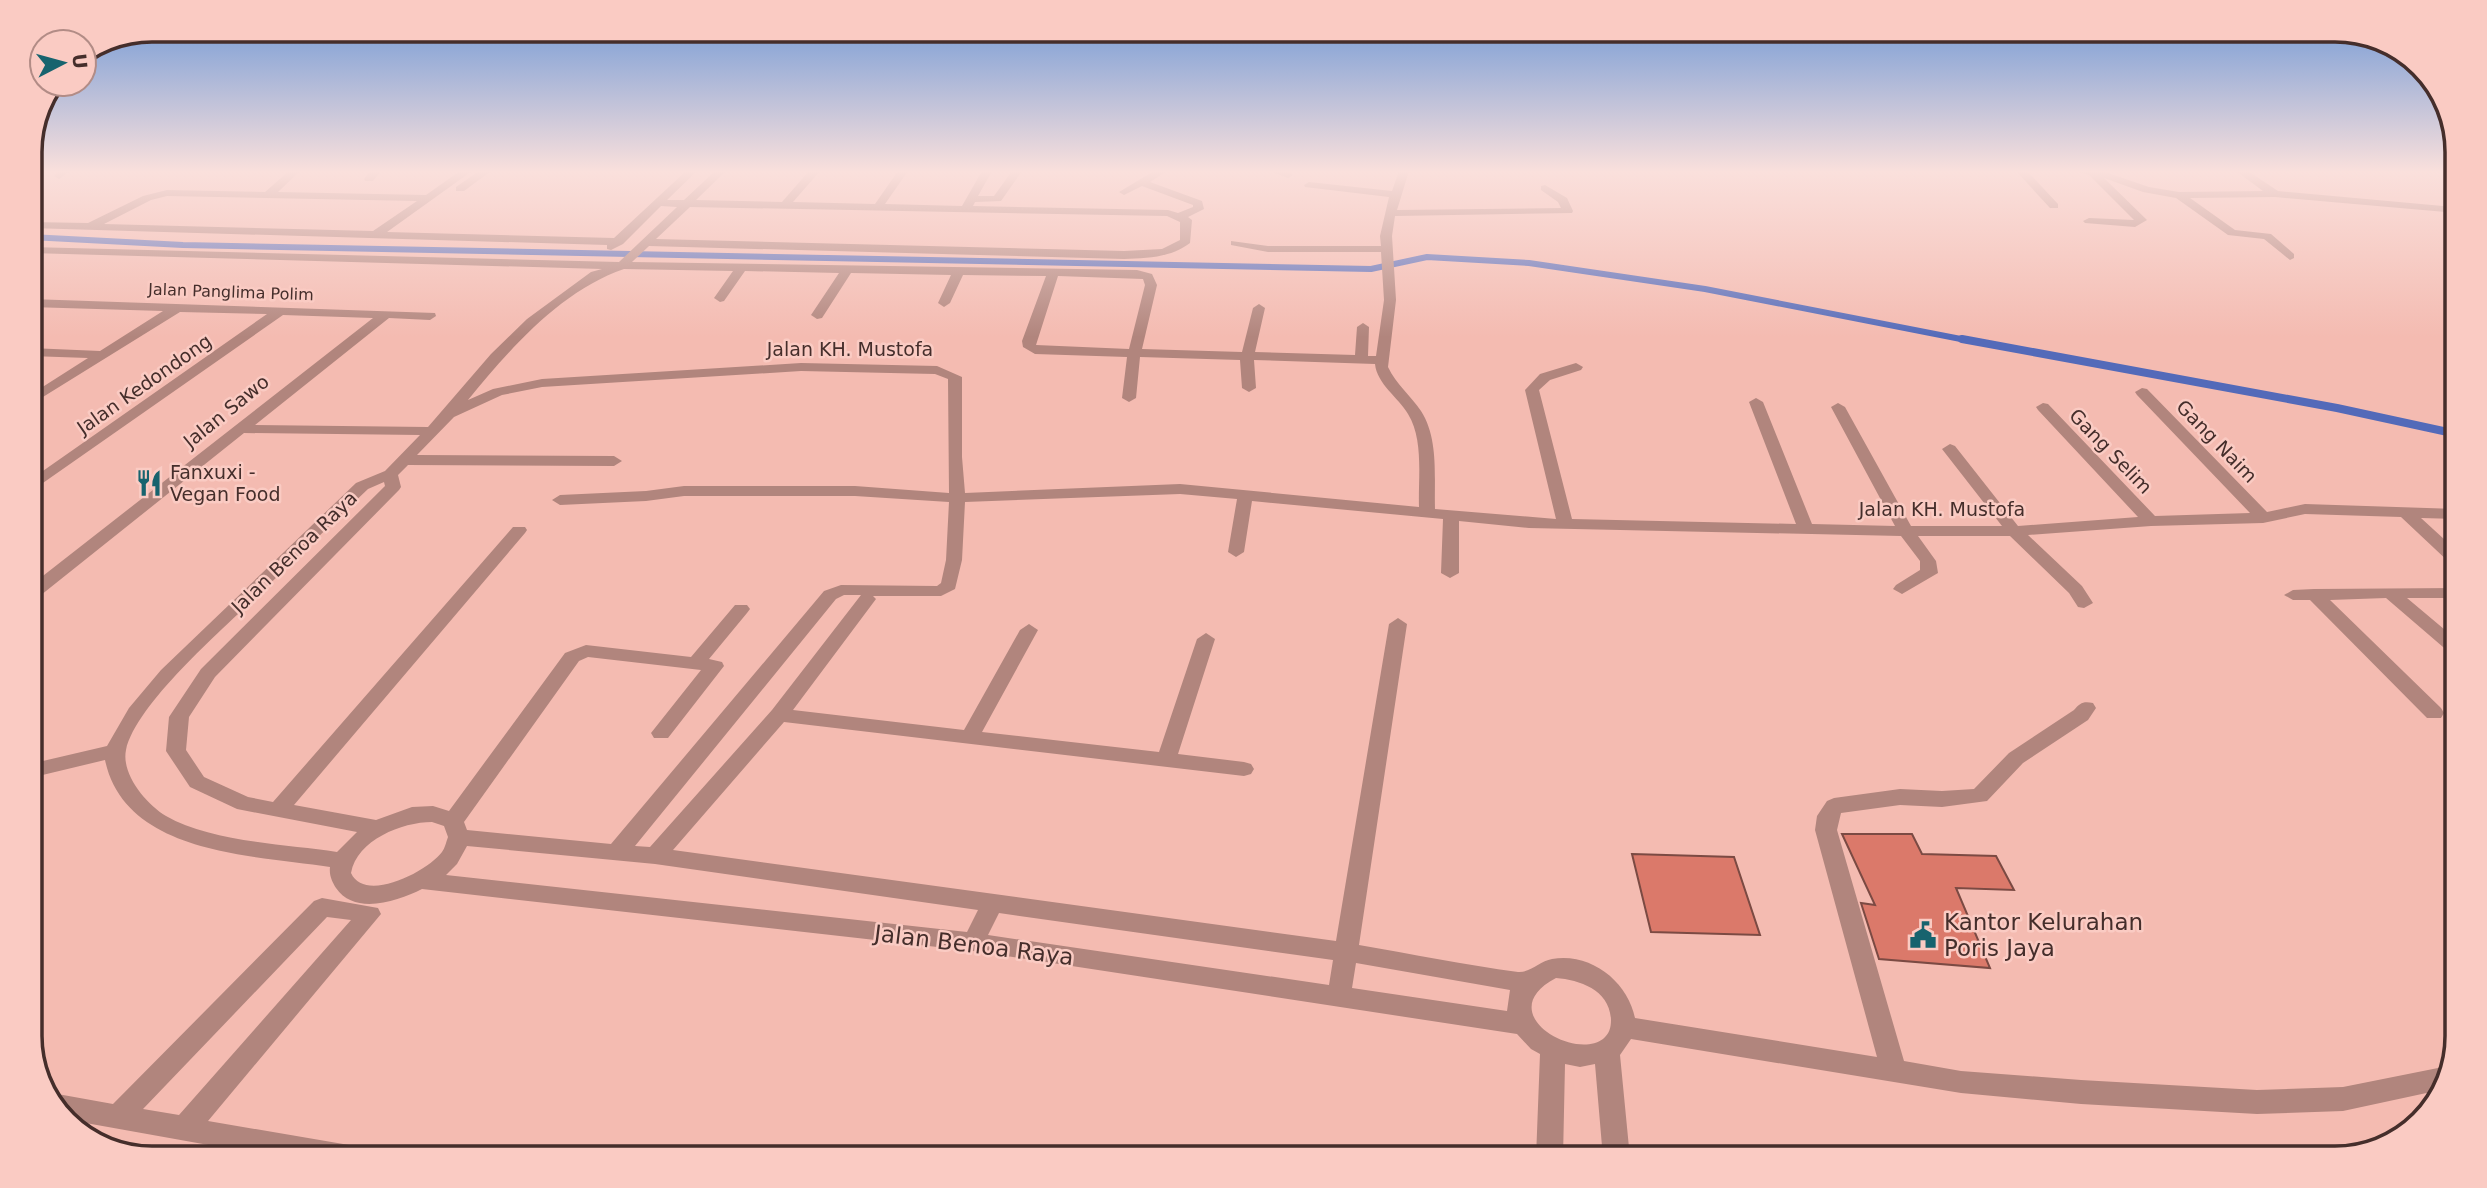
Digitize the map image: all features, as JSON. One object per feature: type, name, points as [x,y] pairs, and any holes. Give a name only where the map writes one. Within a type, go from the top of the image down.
[{"type":"street","points":[[57,226],[614,245]]},
{"type":"street","points":[[374,236],[388,226]]},
{"type":"street","points":[[394,236],[408,226]]},
{"type":"street","points":[[398,467],[449,414],[496,357],[596,267],[634,226]]},
{"type":"street","points":[[623,264],[660,226]]},
{"type":"street","points":[[640,246],[1150,254],[1179,247],[1186,241],[1186,226]]},
{"type":"street","points":[[1390,226],[1387,249],[1388,321],[1381,360],[1386,378],[1415,413],[1422,429],[1425,441],[1427,512]]},
{"type":"street","points":[[2223,226],[2232,233],[2267,236],[2290,256]]},
{"type":"street","points":[[1235,243],[1268,249],[1387,249]]},
{"type":"street","points":[[42,250],[596,267],[623,264],[1137,274],[1148,277],[1151,285],[1134,354],[1129,398]]},
{"type":"street","points":[[720,298],[741,268]]},
{"type":"street","points":[[817,315],[847,270]]},
{"type":"street","points":[[944,303],[958,272]]},
{"type":"street","points":[[1053,273],[1029,341],[1030,347],[1042,352],[1381,360]]},
{"type":"street","name":"Jalan Panglima Polim","points":[[42,303],[430,316]]},
{"type":"street","points":[[1249,388],[1247,357],[1259,308]]},
{"type":"street","points":[[42,393],[177,309]]},
{"type":"street","name":"Jalan Kedondong","points":[[42,479],[280,312]]},
{"type":"street","name":"Jalan Sawo","points":[[42,585],[385,315]]},
{"type":"street","points":[[1361,359],[1363,327]]},
{"type":"street","points":[[42,352],[103,355]]},
{"type":"street","name":"Jalan KH. Mustofa","points":[[449,414],[480,398],[512,387],[542,383],[801,367],[937,370],[956,377],[954,457],[957,498],[1180,489],[1514,522],[1906,531],[2014,531],[2151,521],[2263,518],[2305,509],[2445,514]]},
{"type":"street","points":[[1565,524],[1532,390],[1536,382],[1545,376],[1576,367]]},
{"type":"street","name":"Gang Naim","points":[[2142,392],[2263,518]]},
{"type":"street","points":[[1756,402],[1806,528]]},
{"type":"street","points":[[1838,407],[1906,531],[1928,561],[1929,573],[1916,578],[1902,589]]},
{"type":"street","name":"Gang Selim","points":[[2043,407],[2151,521]]},
{"type":"street","points":[[238,429],[433,431]]},
{"type":"street","points":[[1950,449],[2014,531],[2076,590],[2084,603]]},
{"type":"street","points":[[398,467],[614,461]]},
{"type":"street","name":"Jalan Benoa Raya","points":[[115,751],[132,720],[171,670],[362,486],[398,467]]},
{"type":"street","name":"Jalan Benoa Raya","points":[[377,828],[244,804],[197,782],[176,751],[178,717],[208,673],[393,487],[398,467]]},
{"type":"street","points":[[560,500],[646,496],[684,491],[794,490],[957,498],[954,560],[949,585],[945,589],[932,591],[841,590],[830,595],[617,852]]},
{"type":"street","points":[[1236,552],[1245,497]]},
{"type":"street","points":[[2406,513],[2445,549]]},
{"type":"street","points":[[1450,573],[1451,514]]},
{"type":"street","points":[[279,809],[519,530]]},
{"type":"street","points":[[2390,593],[2445,639]]},
{"type":"street","points":[[2293,595],[2445,593]]},
{"type":"street","points":[[2314,594],[2434,713]]},
{"type":"street","points":[[655,856],[779,715],[867,599]]},
{"type":"street","points":[[697,662],[741,609]]},
{"type":"street","points":[[1339,997],[1398,624]]},
{"type":"street","points":[[969,738],[1029,630]]},
{"type":"street","points":[[1166,760],[1206,639]]},
{"type":"street","points":[[661,733],[714,670],[711,664],[586,651],[572,657],[456,829],[449,859],[423,881],[398,892],[357,892],[344,883],[341,873],[343,861],[355,843],[377,828],[406,816],[433,814],[456,829],[1346,952],[1525,982]]},
{"type":"street","points":[[1893,1069],[1826,830],[1828,816],[1834,806],[1858,801],[1980,796],[2016,758],[2081,715],[2086,708]]},
{"type":"street","points":[[779,715],[1244,769]]},
{"type":"street","points":[[42,768],[115,751],[117,767],[139,806],[159,822],[194,836],[343,861]]},
{"type":"street","name":"Jalan Benoa Raya","points":[[423,881],[973,943],[1522,1024]]},
{"type":"street","points":[[973,943],[993,903]]},
{"type":"street","points":[[118,1117],[322,907],[370,914],[184,1129]]},
{"type":"street","points":[[1553,968],[1570,968],[1605,983],[1617,997],[1623,1012],[1624,1027],[1618,1041],[1607,1051],[1590,1056],[1572,1056],[1553,1051],[1536,1040],[1522,1024],[1519,996],[1525,982],[1538,973],[1553,968]]},
{"type":"street","points":[[1624,1027],[1961,1082],[2257,1102],[2343,1099],[2436,1080]]},
{"type":"street","points":[[1549,1146],[1553,1051]]},
{"type":"street","points":[[1607,1051],[1616,1146]]},
{"type":"street","points":[[69,1108],[184,1129],[253,1146]]},
{"type":"building","points":[[1842,834],[1912,834],[1922,854],[1996,856],[2014,890],[1956,888],[1990,968],[1879,959],[1861,903],[1875,905]]},
{"type":"building","points":[[1632,854],[1734,857],[1760,935],[1651,932]]},
{"type":"waterway","points":[[42,238],[183,245],[1371,269],[1427,257],[1529,263],[1705,289],[1971,341]]},
{"type":"waterway","points":[[1962,339],[2337,408],[2445,431]]},
{"type":"place","name":"Fanxuxi - Vegan Food","points":[[149,483]]},
{"type":"place","name":"Kantor Kelurahan Poris Jaya","points":[[1923,935]]}]
